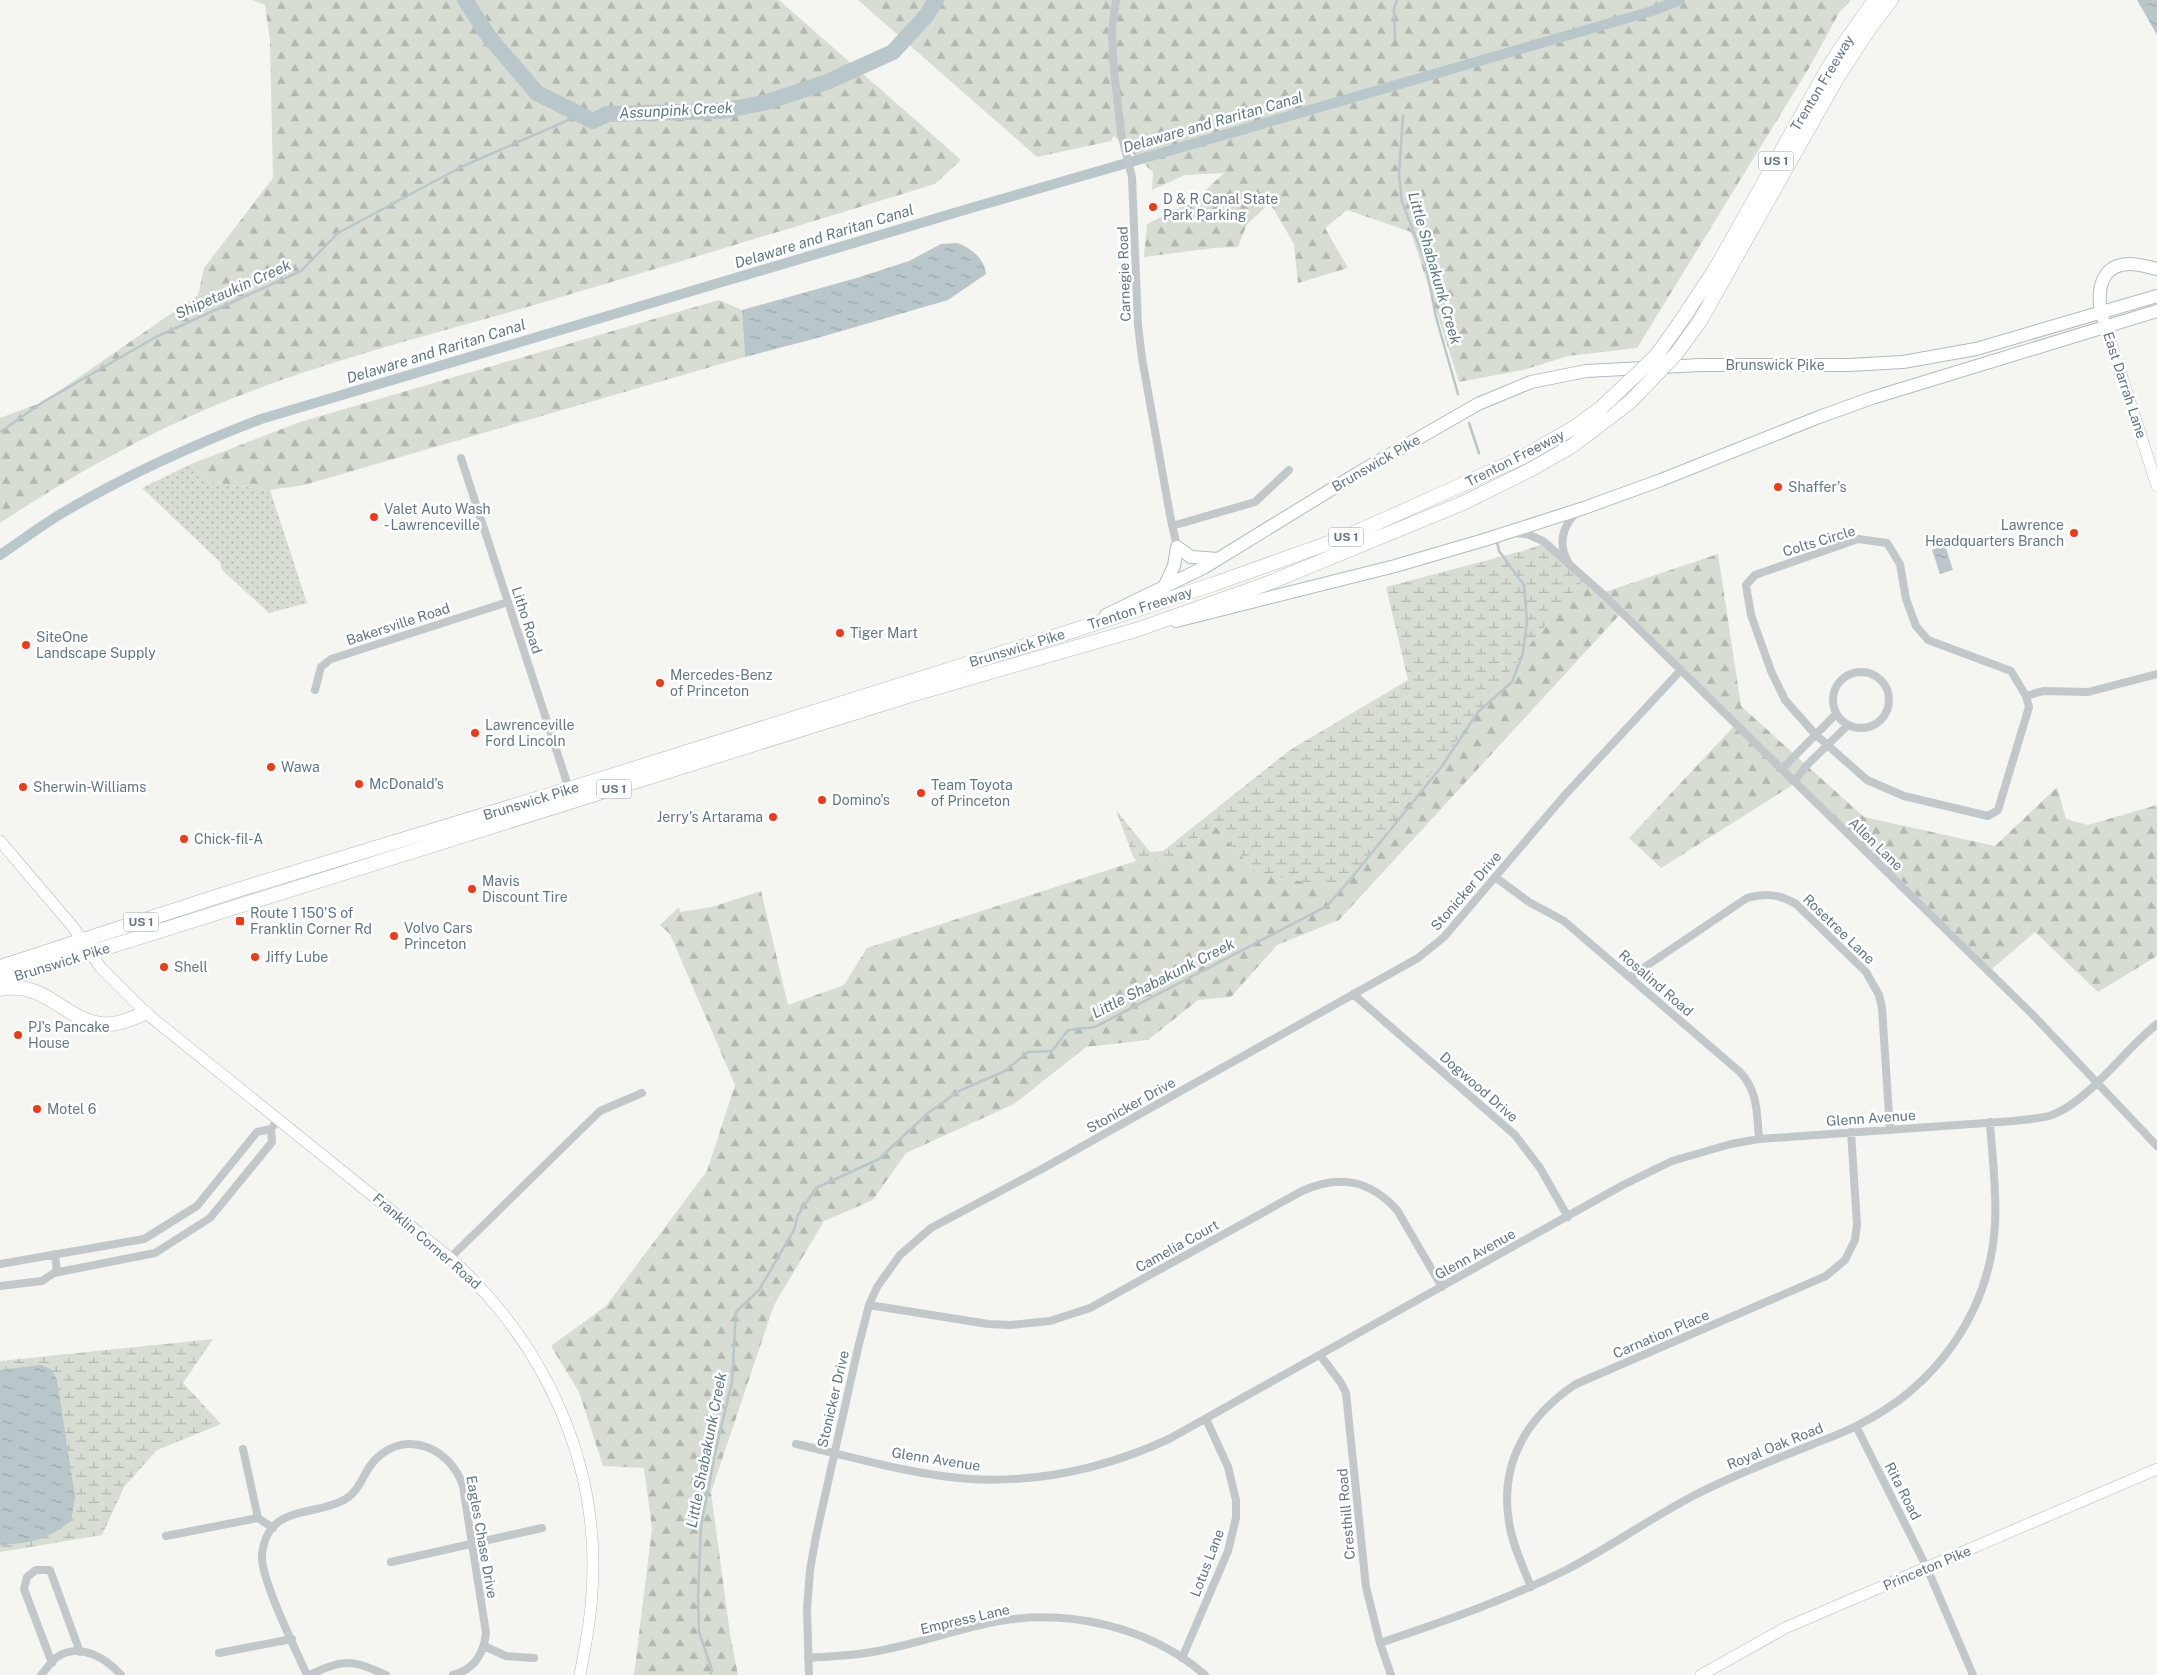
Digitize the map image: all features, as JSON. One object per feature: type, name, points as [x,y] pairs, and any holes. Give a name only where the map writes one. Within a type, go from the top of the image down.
[{"type":"highway","name":"Trenton Freeway","points":[[1075,630],[1214,584],[1343,538],[1523,457],[1575,427],[1602,407],[1656,356],[1679,324],[1716,268],[1837,53],[1875,0]]},
{"type":"highway","name":"Trenton Freeway","points":[[1140,629],[1266,584],[1463,503],[1530,470],[1572,446],[1630,402],[1676,354],[1700,320],[1837,78],[1869,29],[1892,0]]},
{"type":"highway","name":"Brunswick Pike","points":[[0,981],[911,695],[1140,629]]},
{"type":"highway","name":"Brunswick Pike","points":[[0,967],[234,891],[569,789],[1075,630]]},
{"type":"highway","points":[[0,989],[18,987],[29,989],[98,1024],[118,1023],[146,1013]]},
{"type":"main road","points":[[2102,312],[2099,289],[2107,274],[2113,268],[2129,264],[2157,269]]},
{"type":"main road","name":"Brunswick Pike","points":[[1075,630],[1218,559],[1358,473],[1478,404],[1531,382],[1586,371],[1700,365],[1848,365],[1903,362],[1976,349],[2157,296]]},
{"type":"main road","name":"Brunswick Pike","points":[[1140,629],[1368,573],[1484,540],[1584,508],[1864,401],[2157,311]]},
{"type":"main road","name":"East Darrah Lane","points":[[2102,312],[2157,486]]},
{"type":"main road","points":[[1164,587],[1174,566],[1177,547],[1191,557],[1218,559]]},
{"type":"main road","name":"Franklin Corner Road","points":[[0,841],[57,907],[101,968],[146,1013],[279,1118],[450,1258],[494,1301],[528,1347],[556,1397],[576,1450],[589,1506],[593,1563],[590,1620],[580,1675]]},
{"type":"main road","name":"Princeton Pike","points":[[1701,1675],[1785,1628],[2157,1469]]},
{"type":"street","name":"Carnegie Road","points":[[1116,0],[1112,29],[1113,60],[1121,133],[1132,177],[1140,341],[1177,547]]},
{"type":"street","name":"Litho Road","points":[[462,458],[569,789]]},
{"type":"street","points":[[1172,526],[1255,502],[1289,470]]},
{"type":"street","name":"Allen Lane","points":[[1571,566],[1565,556],[1563,538],[1569,521],[1584,508]]},
{"type":"street","name":"Allen Lane","points":[[1506,533],[1538,538],[1571,566],[1681,670],[2031,1013],[2157,1146]]},
{"type":"street","name":"Colts Circle","points":[[1858,540],[1886,543],[1900,564],[1906,599],[1916,626],[1928,640],[2012,671],[2026,696],[2029,707],[1998,810],[1988,816],[1904,796],[1866,780],[1828,746],[1785,700],[1771,671],[1752,615],[1746,585],[1755,575],[1858,540]]},
{"type":"street","name":"Bakersville Road","points":[[315,690],[321,667],[330,659],[508,602]]},
{"type":"street","name":"Stonicker Drive","points":[[809,1675],[806,1609],[810,1570],[834,1453],[869,1305],[877,1287],[900,1255],[931,1228],[1040,1170],[1430,949],[1444,936],[1564,796],[1681,670]]},
{"type":"street","points":[[1869,672],[1878,677],[1888,692],[1888,710],[1883,718],[1868,727],[1859,728],[1848,725],[1836,714],[1833,705],[1833,695],[1836,686],[1842,678],[1850,673],[1869,672]]},
{"type":"street","points":[[2026,696],[2044,691],[2088,692],[2157,674]]},
{"type":"street","points":[[1782,769],[1836,714]]},
{"type":"street","points":[[1794,781],[1809,763],[1848,725]]},
{"type":"street","name":"Rosalind Road","points":[[1495,877],[1529,902],[1564,921],[1746,1079],[1755,1098],[1759,1139]]},
{"type":"street","name":"Rosetree Lane","points":[[1630,977],[1747,898],[1768,894],[1788,899],[1796,904],[1858,963],[1873,982],[1879,995],[1882,1008],[1890,1130]]},
{"type":"street","name":"Dogwood Drive","points":[[1353,994],[1515,1135],[1540,1168],[1568,1217]]},
{"type":"street","name":"Glenn Avenue","points":[[796,1444],[944,1476],[970,1478],[1030,1478],[1056,1475],[1114,1462],[1169,1439],[1644,1174],[1672,1161],[1702,1151],[1759,1139],[2040,1118],[2053,1114],[2077,1100],[2157,1024]]},
{"type":"street","points":[[450,1258],[600,1111],[642,1093]]},
{"type":"street","points":[[0,1286],[42,1281],[57,1272],[155,1253],[210,1218],[272,1142],[271,1129],[279,1118]]},
{"type":"street","name":"Royal Oak Road","points":[[1380,1643],[1469,1613],[1531,1587],[1569,1568],[1691,1497],[1727,1479],[1856,1426],[1895,1404],[1932,1372],[1957,1339],[1973,1311],[1988,1268],[1995,1224],[1990,1122]]},
{"type":"street","points":[[0,1264],[144,1239],[198,1206],[257,1132],[271,1129]]},
{"type":"street","name":"Carnation Place","points":[[1531,1587],[1513,1539],[1507,1507],[1510,1472],[1515,1454],[1531,1424],[1557,1397],[1576,1384],[1826,1276],[1836,1269],[1851,1251],[1857,1228],[1851,1132]]},
{"type":"street","points":[[238,1156],[252,1167]]},
{"type":"street","name":"Camelia Court","points":[[869,1305],[988,1324],[1011,1325],[1050,1321],[1090,1308],[1302,1191],[1321,1184],[1342,1181],[1368,1187],[1397,1210],[1442,1287]]},
{"type":"street","points":[[214,1186],[227,1197]]},
{"type":"street","points":[[187,1213],[199,1225]]},
{"type":"street","points":[[114,1244],[116,1260]]},
{"type":"street","points":[[55,1254],[57,1272]]},
{"type":"street","name":"Cresthill Road","points":[[1320,1355],[1341,1383],[1348,1405],[1363,1563],[1370,1604],[1380,1643],[1392,1675]]},
{"type":"street","name":"Lotus Lane","points":[[1182,1658],[1228,1551],[1236,1518],[1234,1492],[1228,1467],[1206,1419]]},
{"type":"street","name":"Rita Road","points":[[1856,1426],[1927,1568],[1973,1675]]},
{"type":"street","name":"Eagles Chase Drive","points":[[273,1528],[281,1520],[295,1512],[338,1503],[346,1499],[359,1486],[370,1465],[377,1457],[395,1447],[417,1445],[437,1451],[445,1457],[459,1476],[463,1486],[486,1633],[484,1646]]},
{"type":"street","points":[[243,1449],[258,1518],[273,1528],[265,1542],[262,1564],[264,1574],[308,1675],[332,1665],[351,1662],[386,1675]]},
{"type":"street","points":[[166,1536],[258,1518]]},
{"type":"street","points":[[391,1562],[542,1528]]},
{"type":"street","points":[[52,1663],[24,1589],[27,1577],[36,1570],[50,1570],[80,1652]]},
{"type":"street","name":"Empress Lane","points":[[808,1658],[871,1652],[922,1642],[995,1622],[1039,1617],[1066,1618],[1114,1627],[1153,1642],[1182,1658],[1205,1675]]},
{"type":"street","points":[[220,1653],[292,1639]]},
{"type":"street","points":[[456,1675],[473,1664],[484,1646],[506,1656],[534,1658]]},
{"type":"street","points":[[41,1675],[57,1657],[73,1651],[89,1652],[109,1662],[121,1675]]},
{"type":"green space","points":[[252,0],[779,0],[961,160],[935,184],[541,303],[336,362],[256,389],[188,417],[132,445],[78,474],[0,523],[0,418],[43,402],[198,295],[204,268],[273,178],[270,41],[265,5]]},
{"type":"green space","points":[[858,0],[1851,0],[1839,13],[1809,68],[1637,348],[1568,356],[1523,370],[1459,382],[1411,232],[1347,210],[1325,228],[1348,268],[1298,283],[1294,244],[1270,203],[1247,224],[1238,247],[1214,248],[1144,257],[1147,224],[1194,201],[1224,173],[1185,175],[1152,190],[1153,172],[1114,136],[1111,141],[1037,157]]},
{"type":"green space","points":[[719,300],[742,310],[745,357],[304,485],[270,490],[209,482],[191,464],[300,422]]},
{"type":"green space","points":[[191,464],[209,482],[270,490],[307,603],[269,613],[222,570],[220,562],[142,488]]},
{"type":"green space","points":[[1550,541],[1585,578],[1535,638],[1341,890],[1256,872],[1214,825],[1170,859],[1136,861],[1116,810],[1150,852],[1163,851],[1290,750],[1408,680],[1386,587],[1526,550]]},
{"type":"green space","points":[[1718,554],[1741,706],[1864,817],[1995,846],[2057,787],[2066,819],[2088,825],[2157,805],[2157,956],[2098,992],[2035,932],[1992,969],[1799,781],[1661,868],[1629,838],[1738,722],[1623,611],[1339,920],[1277,945],[1231,997],[1198,1000],[1148,1040],[1086,1047],[1014,1104],[906,1153],[873,1200],[824,1221],[774,1305],[711,1492],[730,1634],[738,1675],[634,1675],[652,1528],[644,1468],[603,1466],[579,1392],[551,1346],[606,1306],[707,1171],[735,1085],[670,934],[660,925],[679,907],[680,912],[712,907],[761,891],[788,1005],[844,985],[867,948],[1136,861],[1170,859],[1214,825],[1256,872],[1535,638],[1585,578],[1602,593]]},
{"type":"green space","points":[[213,1339],[183,1383],[221,1424],[157,1450],[124,1487],[102,1535],[0,1552],[0,1361]]},
{"type":"water","points":[[2137,0],[2157,0],[2157,35]]},
{"type":"water","points":[[957,243],[967,247],[976,254],[983,263],[986,274],[948,300],[745,357],[742,310],[860,277],[909,261],[941,244]]},
{"type":"water","points":[[1945,545],[1953,570],[1940,574],[1932,550]]},
{"type":"water","points":[[41,1365],[51,1369],[57,1380],[75,1497],[71,1521],[38,1540],[0,1545],[0,1370]]},
{"type":"waterway","name":"Assunpink Creek","points":[[465,0],[489,37],[537,93],[593,121],[607,114],[723,111],[767,102],[827,82],[893,52],[926,16],[936,0]]},
{"type":"waterway","name":"Little Shabakunk Creek","points":[[1395,39],[1394,9],[1397,0]]},
{"type":"waterway","name":"Delaware and Raritan Canal","points":[[0,555],[88,498],[185,450],[261,419],[978,206],[1652,11],[1680,0]]},
{"type":"waterway","name":"Shipetaukin Creek","points":[[0,432],[43,402],[156,337],[301,271],[338,233],[463,166],[580,115]]},
{"type":"waterway","name":"Little Shabakunk Creek","points":[[1403,116],[1399,175],[1402,202],[1425,261],[1436,317],[1458,394]]},
{"type":"waterway","name":"Little Shabakunk Creek","points":[[1469,423],[1479,453]]},
{"type":"waterway","name":"Little Shabakunk Creek","points":[[710,1675],[712,1670],[699,1632],[698,1596],[701,1526],[716,1449],[732,1382],[736,1312],[759,1290],[794,1230],[798,1215],[816,1188],[879,1159],[928,1113],[959,1091],[1005,1071],[1028,1052],[1052,1051],[1068,1030],[1095,1027],[1327,906],[1442,766],[1478,712],[1512,682],[1523,653],[1527,621],[1524,585],[1499,551],[1497,541]]},
{"type":"place","name":"D & R Canal State Park Parking","points":[[1153,207]]},
{"type":"place","name":"Shaffer's","points":[[1778,487]]},
{"type":"place","name":"Valet Auto Wash - Lawrenceville","points":[[374,517]]},
{"type":"place","name":"Lawrence Headquarters Branch","points":[[2074,533]]},
{"type":"place","name":"Tiger Mart","points":[[840,633]]},
{"type":"place","name":"SiteOne Landscape Supply","points":[[26,645]]},
{"type":"place","name":"Mercedes-Benz of Princeton","points":[[660,683]]},
{"type":"place","name":"Lawrenceville Ford Lincoln","points":[[475,733]]},
{"type":"place","name":"Wawa","points":[[271,767]]},
{"type":"place","name":"McDonald's","points":[[359,784]]},
{"type":"place","name":"Sherwin-Williams","points":[[23,787]]},
{"type":"place","name":"Team Toyota of Princeton","points":[[921,793]]},
{"type":"place","name":"Domino's","points":[[822,800]]},
{"type":"place","name":"Jerry's Artarama","points":[[773,817]]},
{"type":"place","name":"Chick-fil-A","points":[[184,839]]},
{"type":"place","name":"Mavis Discount Tire","points":[[472,889]]},
{"type":"place","name":"Route 1 150'S of Franklin Corner Rd","points":[[240,921]]},
{"type":"place","name":"Volvo Cars Princeton","points":[[394,936]]},
{"type":"place","name":"Jiffy Lube","points":[[255,957]]},
{"type":"place","name":"Shell","points":[[164,967]]},
{"type":"place","name":"PJ's Pancake House","points":[[18,1035]]},
{"type":"place","name":"Motel 6","points":[[37,1109]]}]
